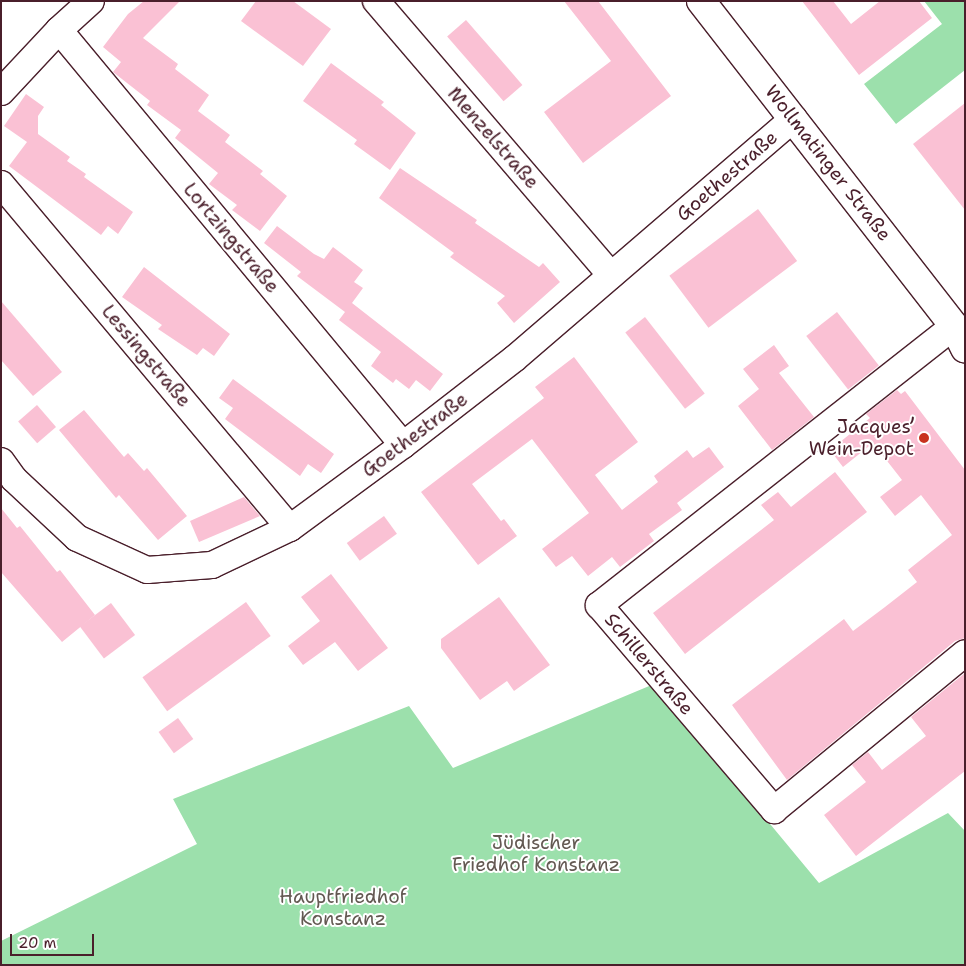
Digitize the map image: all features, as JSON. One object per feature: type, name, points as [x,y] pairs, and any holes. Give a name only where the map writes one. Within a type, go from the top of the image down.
[{"type":"main road","name":"Wollmatinger Straße","points":[[701,1],[794,118],[961,337]]},
{"type":"street","points":[[1,92],[59,30],[91,1]]},
{"type":"street","name":"Menzelstraße","points":[[376,1],[611,275]]},
{"type":"street","name":"Lortzingstraße","points":[[59,30],[403,445]]},
{"type":"street","name":"Goethestraße","points":[[1,461],[14,479],[77,538],[147,570],[212,565],[290,528],[403,445],[514,359],[794,118]]},
{"type":"street","name":"Lessingstraße","points":[[1,184],[290,528]]},
{"type":"street","name":"Schillerstraße","points":[[961,337],[599,605],[774,810],[965,652]]},
{"type":"green space","points":[[924,1],[965,1],[965,70],[896,124],[864,84],[942,24]]},
{"type":"green space","points":[[654,684],[819,883],[948,813],[965,831],[965,965],[1,965],[1,941],[197,844],[173,799],[409,706],[453,768]]},
{"type":"building","points":[[144,1],[180,1],[143,38],[178,64],[175,69],[209,95],[198,111],[230,135],[225,142],[263,171],[260,174],[287,196],[260,231],[232,210],[237,205],[209,184],[218,173],[175,138],[181,130],[147,105],[150,101],[113,72],[121,62],[103,47],[128,14]]},
{"type":"building","points":[[256,1],[293,1],[331,29],[303,66],[241,21]]},
{"type":"building","points":[[564,1],[598,1],[671,96],[583,163],[544,112],[611,61]]},
{"type":"building","points":[[802,1],[833,1],[851,24],[880,1],[919,1],[932,18],[859,75]]},
{"type":"building","points":[[466,20],[522,85],[504,101],[447,36]]},
{"type":"building","points":[[331,63],[384,102],[381,105],[416,133],[390,170],[354,144],[357,140],[303,101]]},
{"type":"building","points":[[26,94],[44,107],[38,116],[38,134],[70,157],[67,161],[86,174],[84,177],[133,212],[118,234],[108,226],[101,235],[9,166],[27,142],[4,126]]},
{"type":"building","points":[[965,103],[965,210],[913,144]]},
{"type":"building","points":[[400,168],[477,220],[475,223],[539,267],[543,263],[560,282],[514,323],[497,303],[505,296],[450,257],[454,253],[379,198]]},
{"type":"building","points":[[758,209],[797,261],[708,328],[669,276]]},
{"type":"building","points":[[277,226],[314,254],[324,259],[333,247],[363,270],[354,282],[363,288],[352,303],[443,374],[430,391],[416,380],[409,389],[396,379],[393,383],[371,366],[381,352],[339,320],[345,312],[297,276],[301,272],[264,243]]},
{"type":"building","points":[[144,267],[230,334],[214,356],[203,348],[197,355],[158,329],[162,325],[122,297]]},
{"type":"building","points":[[1,301],[62,372],[33,396],[1,360]]},
{"type":"building","points":[[837,312],[879,366],[848,390],[806,336]]},
{"type":"building","points":[[645,317],[705,393],[685,409],[625,332]]},
{"type":"building","points":[[774,345],[789,366],[779,373],[814,417],[772,450],[738,406],[759,389],[743,369]]},
{"type":"building","points":[[574,357],[638,442],[595,475],[622,510],[658,482],[654,476],[687,450],[693,458],[709,447],[724,467],[677,503],[682,510],[649,534],[654,541],[620,567],[612,557],[588,576],[572,556],[556,567],[542,549],[589,513],[532,439],[472,484],[501,521],[504,519],[517,536],[478,565],[421,492],[544,398],[535,387]]},
{"type":"building","points":[[233,379],[334,454],[321,473],[308,464],[300,476],[225,419],[233,408],[219,398]]},
{"type":"building","points":[[897,390],[901,394],[905,391],[965,470],[965,638],[955,641],[787,780],[732,705],[844,619],[853,631],[885,607],[917,582],[908,570],[952,535],[921,495],[895,516],[880,497],[902,480],[873,443],[843,467],[830,450],[870,418],[866,414]]},
{"type":"building","points":[[37,405],[56,427],[37,443],[18,421]]},
{"type":"building","points":[[84,410],[124,457],[128,453],[144,471],[147,468],[187,516],[158,540],[119,495],[116,498],[59,430]]},
{"type":"building","points":[[835,472],[867,512],[685,654],[653,613],[774,520],[761,505],[778,492],[791,507]]},
{"type":"building","points":[[244,497],[260,516],[199,542],[190,521]]},
{"type":"building","points":[[1,508],[17,528],[20,526],[57,572],[60,570],[95,615],[62,642],[1,572]]},
{"type":"building","points":[[384,516],[397,534],[360,561],[347,543]]},
{"type":"building","points":[[331,574],[388,648],[358,671],[335,642],[303,665],[288,646],[320,621],[301,597]]},
{"type":"building","points":[[499,597],[550,665],[514,691],[507,681],[480,700],[441,648],[441,639]]},
{"type":"building","points":[[246,602],[271,636],[167,711],[142,677]]},
{"type":"building","points":[[111,603],[135,635],[104,658],[80,626]]},
{"type":"building","points":[[965,673],[965,771],[856,856],[824,815],[866,782],[852,765],[868,752],[882,770],[926,736],[911,717]]},
{"type":"building","points":[[178,718],[193,739],[174,753],[159,732]]},
{"type":"place","name":"Jacques’ Wein-Depot","points":[[924,438]]},
{"type":"park label","name":"Jüdischer Friedhof Konstanz","points":[[536,854]]},
{"type":"park label","name":"Hauptfriedhof Konstanz","points":[[343,908]]}]
